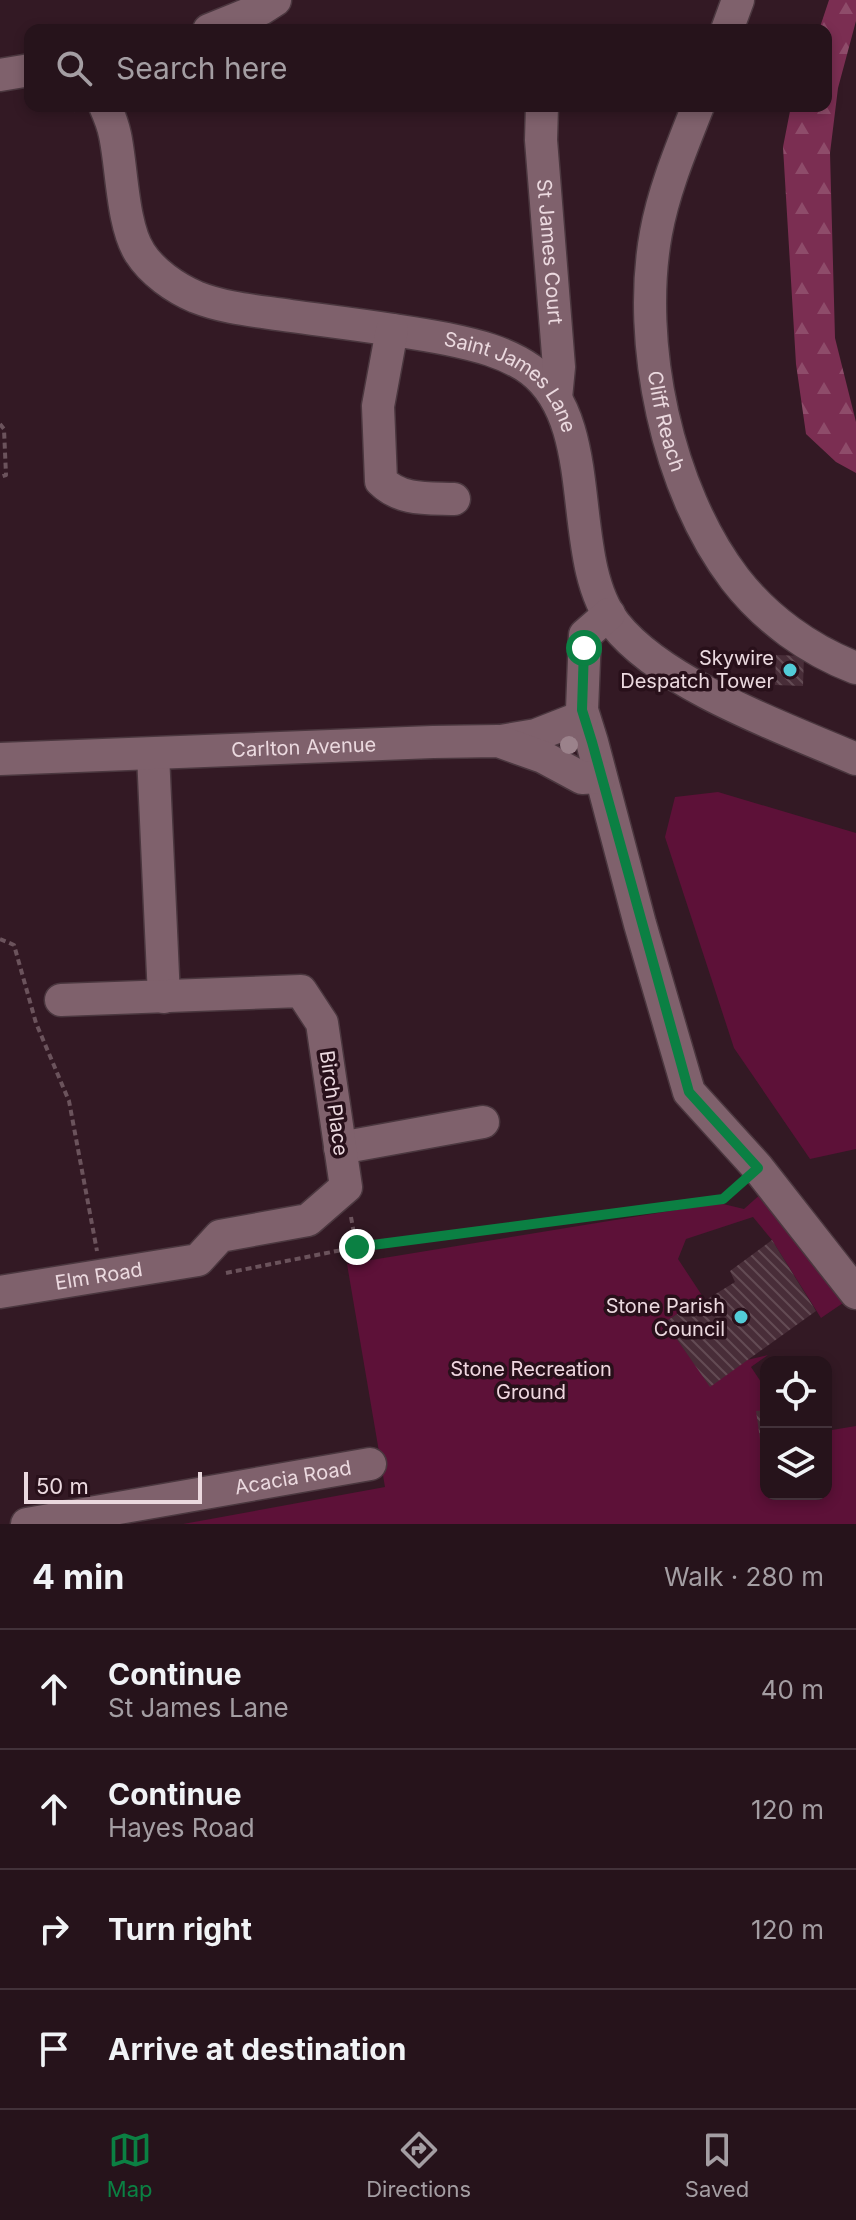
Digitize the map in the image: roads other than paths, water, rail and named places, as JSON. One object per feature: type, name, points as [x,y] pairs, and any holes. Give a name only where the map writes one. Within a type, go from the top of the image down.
[{"type":"street","points":[[224,24],[275,0]]},
{"type":"street","points":[[729,24],[738,0]]},
{"type":"street","points":[[0,75],[24,71]]},
{"type":"street","name":"St James Court","points":[[542,112],[541,140],[559,367],[556,398]]},
{"type":"street","name":"Cliff Reach","points":[[696,112],[661,213],[649,299],[651,354],[673,448],[708,535],[744,589],[762,609],[814,649],[856,668]]},
{"type":"street","name":"Saint James Lane","points":[[95,116],[115,134],[126,211],[139,252],[163,278],[196,297],[243,310],[392,330],[471,345],[503,355],[536,375],[556,398],[567,425],[596,579],[609,614],[638,647],[666,670],[856,759]]},
{"type":"street","points":[[392,330],[378,406],[381,481],[390,490],[405,497],[454,499]]},
{"type":"street","points":[[609,614],[585,635],[582,717],[689,1092],[758,1168],[856,1293]]},
{"type":"street","points":[[498,741],[531,736],[582,717]]},
{"type":"street","name":"Carlton Avenue","points":[[0,759],[498,741],[543,757],[582,778],[600,777]]},
{"type":"street","points":[[153,754],[164,997]]},
{"type":"street","name":"Birch Place","points":[[61,1000],[301,991],[322,1023],[346,1187],[308,1220],[220,1236],[198,1260]]},
{"type":"street","points":[[340,1148],[483,1122]]},
{"type":"street","name":"Elm Road","points":[[0,1292],[198,1260]]},
{"type":"street","name":"Acacia Road","points":[[27,1524],[370,1464]]},
{"type":"place","name":"Skywire Despatch Tower","points":[[790,670]]},
{"type":"place","name":"Stone Parish Council","points":[[741,1317]]},
{"type":"park label","name":"Stone Recreation Ground","points":[[531,1380]]}]
